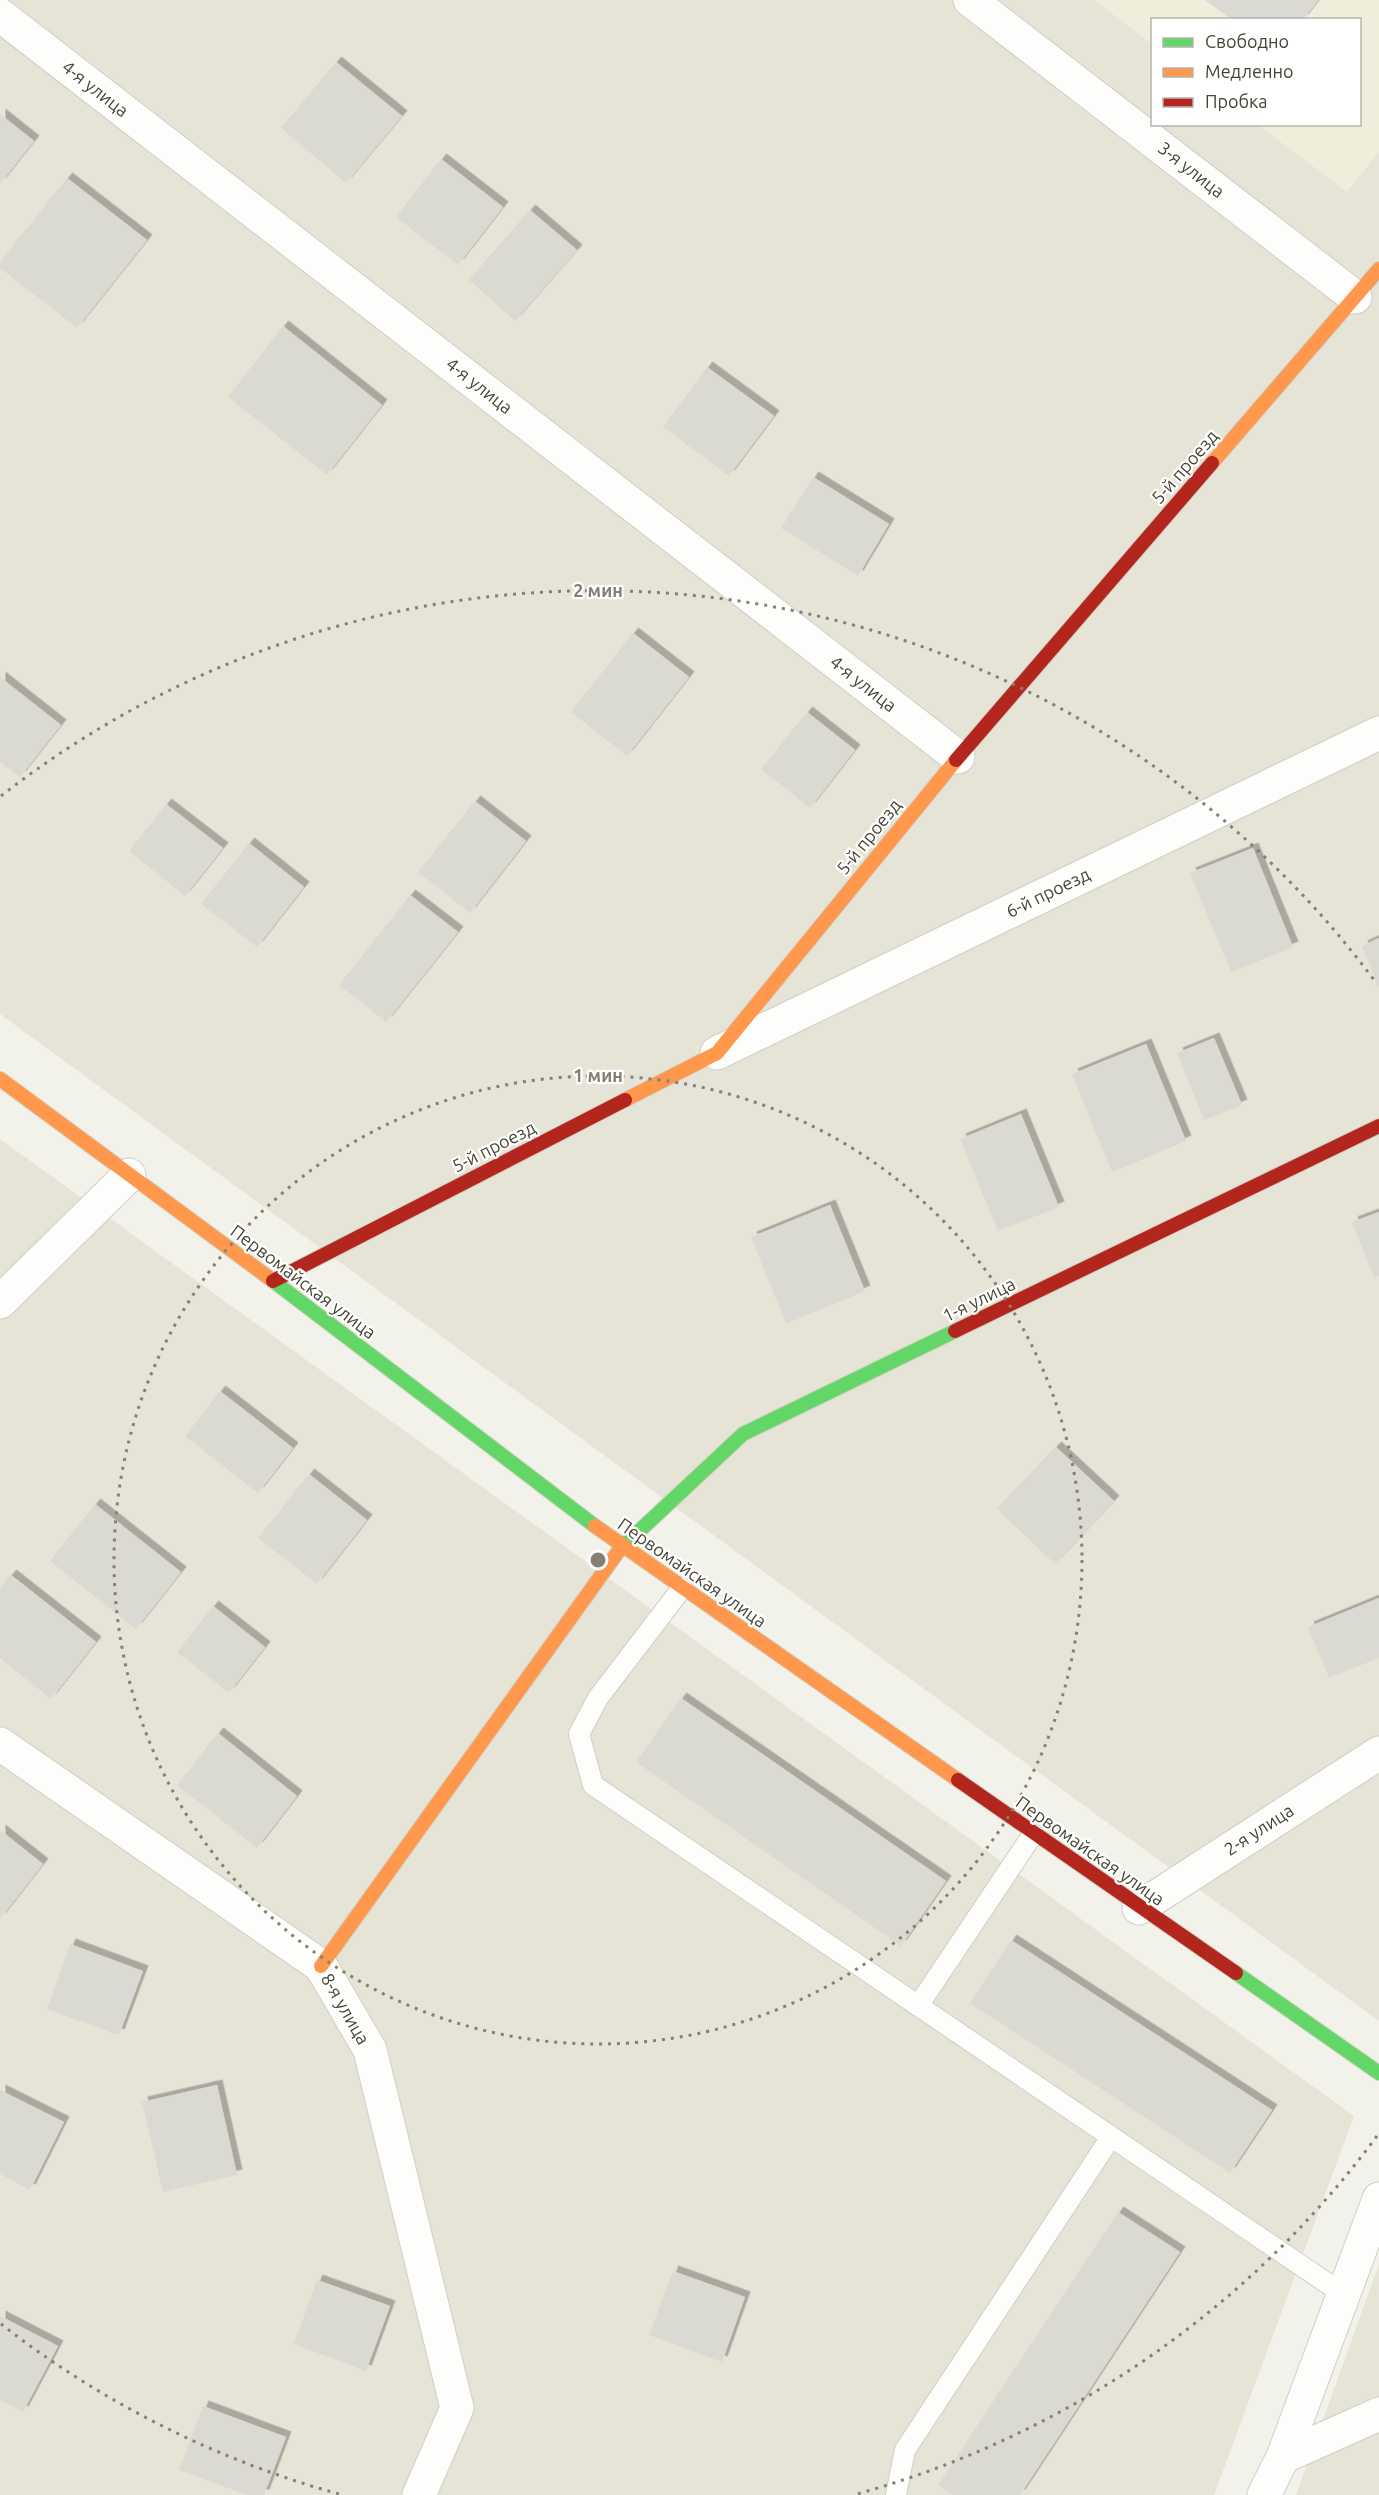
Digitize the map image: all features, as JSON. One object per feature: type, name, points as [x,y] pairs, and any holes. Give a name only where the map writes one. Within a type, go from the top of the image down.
[{"type":"street","name":"3-я улица","points":[[970,0],[1356,297]]},
{"type":"street","name":"4-я улица","points":[[0,15],[958,757]]},
{"type":"street","name":"5-й проезд","points":[[273,1281],[717,1053],[958,757],[1379,269]]},
{"type":"street","name":"6-й проезд","points":[[717,1053],[1379,734]]},
{"type":"street","name":"Первомайская улица","points":[[0,1079],[273,1281],[622,1547],[1379,2073]]},
{"type":"street","name":"1-я улица","points":[[321,1966],[622,1547],[743,1434],[1379,1126]]},
{"type":"street","points":[[0,1302],[129,1175]]},
{"type":"street","name":"8-я улица","points":[[0,1744],[321,1966],[370,2050],[457,2408],[419,2495]]},
{"type":"street","name":"2-я улица","points":[[1139,1908],[1379,1753]]},
{"type":"street","points":[[1264,2495],[1283,2457],[1379,2199]]},
{"type":"street","points":[[1283,2457],[1379,2414]]},
{"type":"lane","points":[[682,1588],[598,1698],[579,1734],[593,1785],[1344,2294]]},
{"type":"lane","points":[[918,2006],[1033,1834]]},
{"type":"lane","points":[[896,2495],[905,2450],[1111,2137]]},
{"type":"shaded area","points":[[0,0],[1379,0],[1379,2021],[0,1014]]},
{"type":"shaded area","points":[[1094,0],[1379,0],[1379,152],[1347,192],[1259,126],[1361,126],[1361,18],[1151,18],[1151,43]]},
{"type":"shaded area","points":[[0,1139],[1354,2116],[1214,2495],[0,2495]]},
{"type":"shaded area","points":[[1379,2264],[1379,2495],[1296,2495]]},
{"type":"building","points":[[1205,0],[1318,0],[1304,18],[1229,18]]},
{"type":"building","points":[[336,62],[402,116],[346,183],[281,128]]},
{"type":"building","points":[[0,114],[34,141],[0,184]]},
{"type":"building","points":[[441,159],[503,207],[458,265],[396,217]]},
{"type":"building","points":[[67,178],[147,240],[77,328],[0,268],[0,262]]},
{"type":"building","points":[[530,210],[577,250],[515,321],[469,280]]},
{"type":"building","points":[[283,326],[382,405],[327,475],[228,397]]},
{"type":"building","points":[[707,367],[774,416],[729,476],[663,427]]},
{"type":"building","points":[[813,477],[889,524],[858,576],[781,528]]},
{"type":"building","points":[[633,633],[689,677],[627,756],[571,712]]},
{"type":"building","points":[[0,677],[61,725],[20,777],[0,762]]},
{"type":"building","points":[[807,712],[855,750],[810,808],[761,769]]},
{"type":"building","points":[[475,801],[526,841],[470,913],[418,872]]},
{"type":"building","points":[[166,804],[223,848],[185,896],[129,851]]},
{"type":"building","points":[[249,843],[304,887],[257,947],[201,904]]},
{"type":"building","points":[[1253,848],[1293,947],[1231,972],[1190,873]]},
{"type":"building","points":[[410,895],[458,932],[386,1022],[339,985]]},
{"type":"building","points":[[1379,938],[1379,988],[1362,946]]},
{"type":"building","points":[[1214,1038],[1242,1105],[1204,1120],[1177,1053]]},
{"type":"building","points":[[1146,1044],[1186,1141],[1112,1172],[1072,1074]]},
{"type":"building","points":[[1021,1114],[1059,1207],[998,1231],[960,1139]]},
{"type":"building","points":[[830,1205],[865,1291],[786,1324],[751,1237]]},
{"type":"building","points":[[1379,1212],[1379,1276],[1374,1278],[1352,1222]]},
{"type":"building","points":[[220,1391],[293,1448],[258,1493],[185,1436]]},
{"type":"building","points":[[1056,1447],[1114,1501],[1055,1564],[997,1509]]},
{"type":"building","points":[[309,1474],[367,1520],[317,1584],[258,1538]]},
{"type":"building","points":[[95,1504],[181,1572],[136,1629],[50,1561]]},
{"type":"building","points":[[11,1575],[96,1642],[51,1699],[0,1658],[0,1588]]},
{"type":"building","points":[[1379,1598],[1379,1658],[1329,1678],[1308,1627]]},
{"type":"building","points":[[213,1606],[265,1647],[229,1693],[177,1652]]},
{"type":"building","points":[[681,1698],[946,1881],[901,1946],[636,1762]]},
{"type":"building","points":[[218,1733],[297,1796],[257,1848],[177,1785]]},
{"type":"building","points":[[0,1830],[43,1864],[0,1919]]},
{"type":"building","points":[[1011,1940],[1272,2110],[1230,2173],[970,2003]]},
{"type":"building","points":[[70,1944],[143,1971],[119,2035],[47,2009]]},
{"type":"building","points":[[217,2085],[237,2175],[163,2192],[142,2102]]},
{"type":"building","points":[[0,2090],[64,2122],[30,2190],[0,2174]]},
{"type":"building","points":[[1118,2212],[1180,2252],[1020,2495],[954,2495],[938,2485]]},
{"type":"building","points":[[673,2271],[745,2297],[722,2362],[649,2335]]},
{"type":"building","points":[[317,2280],[390,2306],[366,2371],[294,2344]]},
{"type":"building","points":[[0,2316],[58,2346],[23,2412],[0,2400]]},
{"type":"building","points":[[203,2406],[286,2437],[264,2495],[247,2495],[179,2470]]},
{"type":"traffic: fast","points":[[272,1280],[595,1526]]},
{"type":"traffic: fast","points":[[620,1549],[743,1434],[955,1331]]},
{"type":"traffic: fast","points":[[1236,1973],[1379,2073]]},
{"type":"traffic: slow","points":[[1212,463],[1379,269]]},
{"type":"traffic: slow","points":[[625,1100],[717,1053],[956,760]]},
{"type":"traffic: slow","points":[[0,1079],[272,1280]]},
{"type":"traffic: slow","points":[[595,1526],[958,1780]]},
{"type":"traffic: slow","points":[[321,1966],[620,1549]]},
{"type":"traffic: jam","points":[[956,760],[1212,463]]},
{"type":"traffic: jam","points":[[273,1281],[625,1100]]},
{"type":"traffic: jam","points":[[955,1331],[1379,1126]]},
{"type":"traffic: jam","points":[[958,1780],[1236,1973]]}]
